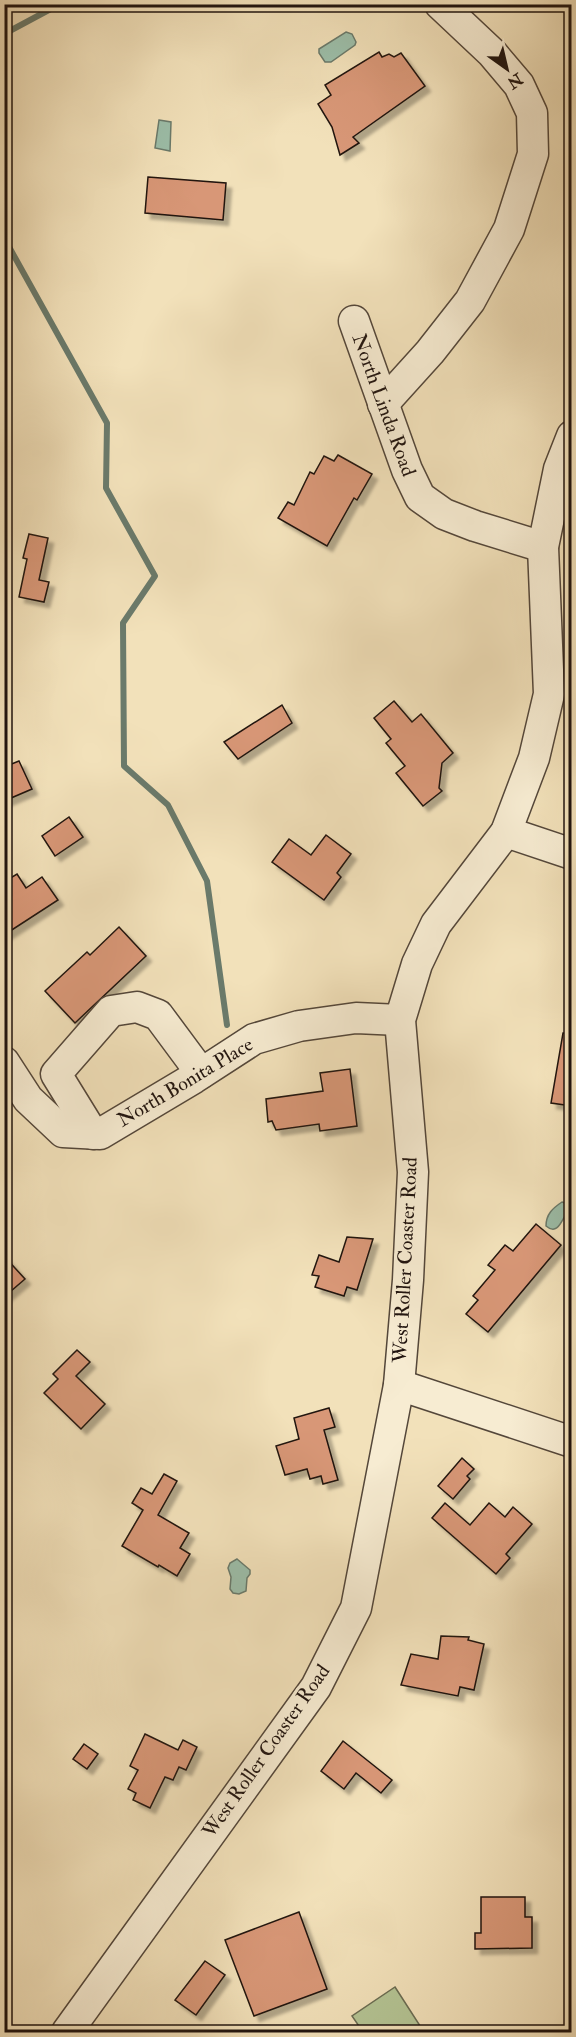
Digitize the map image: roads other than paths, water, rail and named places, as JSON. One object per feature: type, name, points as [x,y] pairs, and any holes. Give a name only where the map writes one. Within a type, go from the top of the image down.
[{"type":"street","points":[[383,404],[430,352],[470,301],[509,229],[533,154],[532,113],[519,85],[492,53],[440,4]]},
{"type":"street","name":"North Linda Road","points":[[354,321],[407,470],[420,497],[444,514],[543,548]]},
{"type":"street","name":"West Roller Coaster Road","points":[[67,2032],[316,1687],[356,1608],[399,1385],[408,1280],[412,1172],[400,1020],[417,964],[436,924],[506,832],[534,758],[549,694],[543,548],[565,474],[572,436]]},
{"type":"street","points":[[506,832],[572,854]]},
{"type":"street","points":[[93,1134],[56,1074],[111,1011],[137,1006],[158,1015],[201,1073]]},
{"type":"street","name":"North Bonita Place","points":[[4,1062],[28,1099],[63,1132],[100,1134],[254,1039],[298,1026],[356,1018],[400,1020]]},
{"type":"street","points":[[399,1385],[572,1442]]},
{"type":"waterway","points":[[4,34],[60,4]]},
{"type":"waterway","points":[[4,242],[8,245],[107,423],[106,488],[155,576],[123,623],[124,766],[168,805],[207,881],[227,1025]]}]
